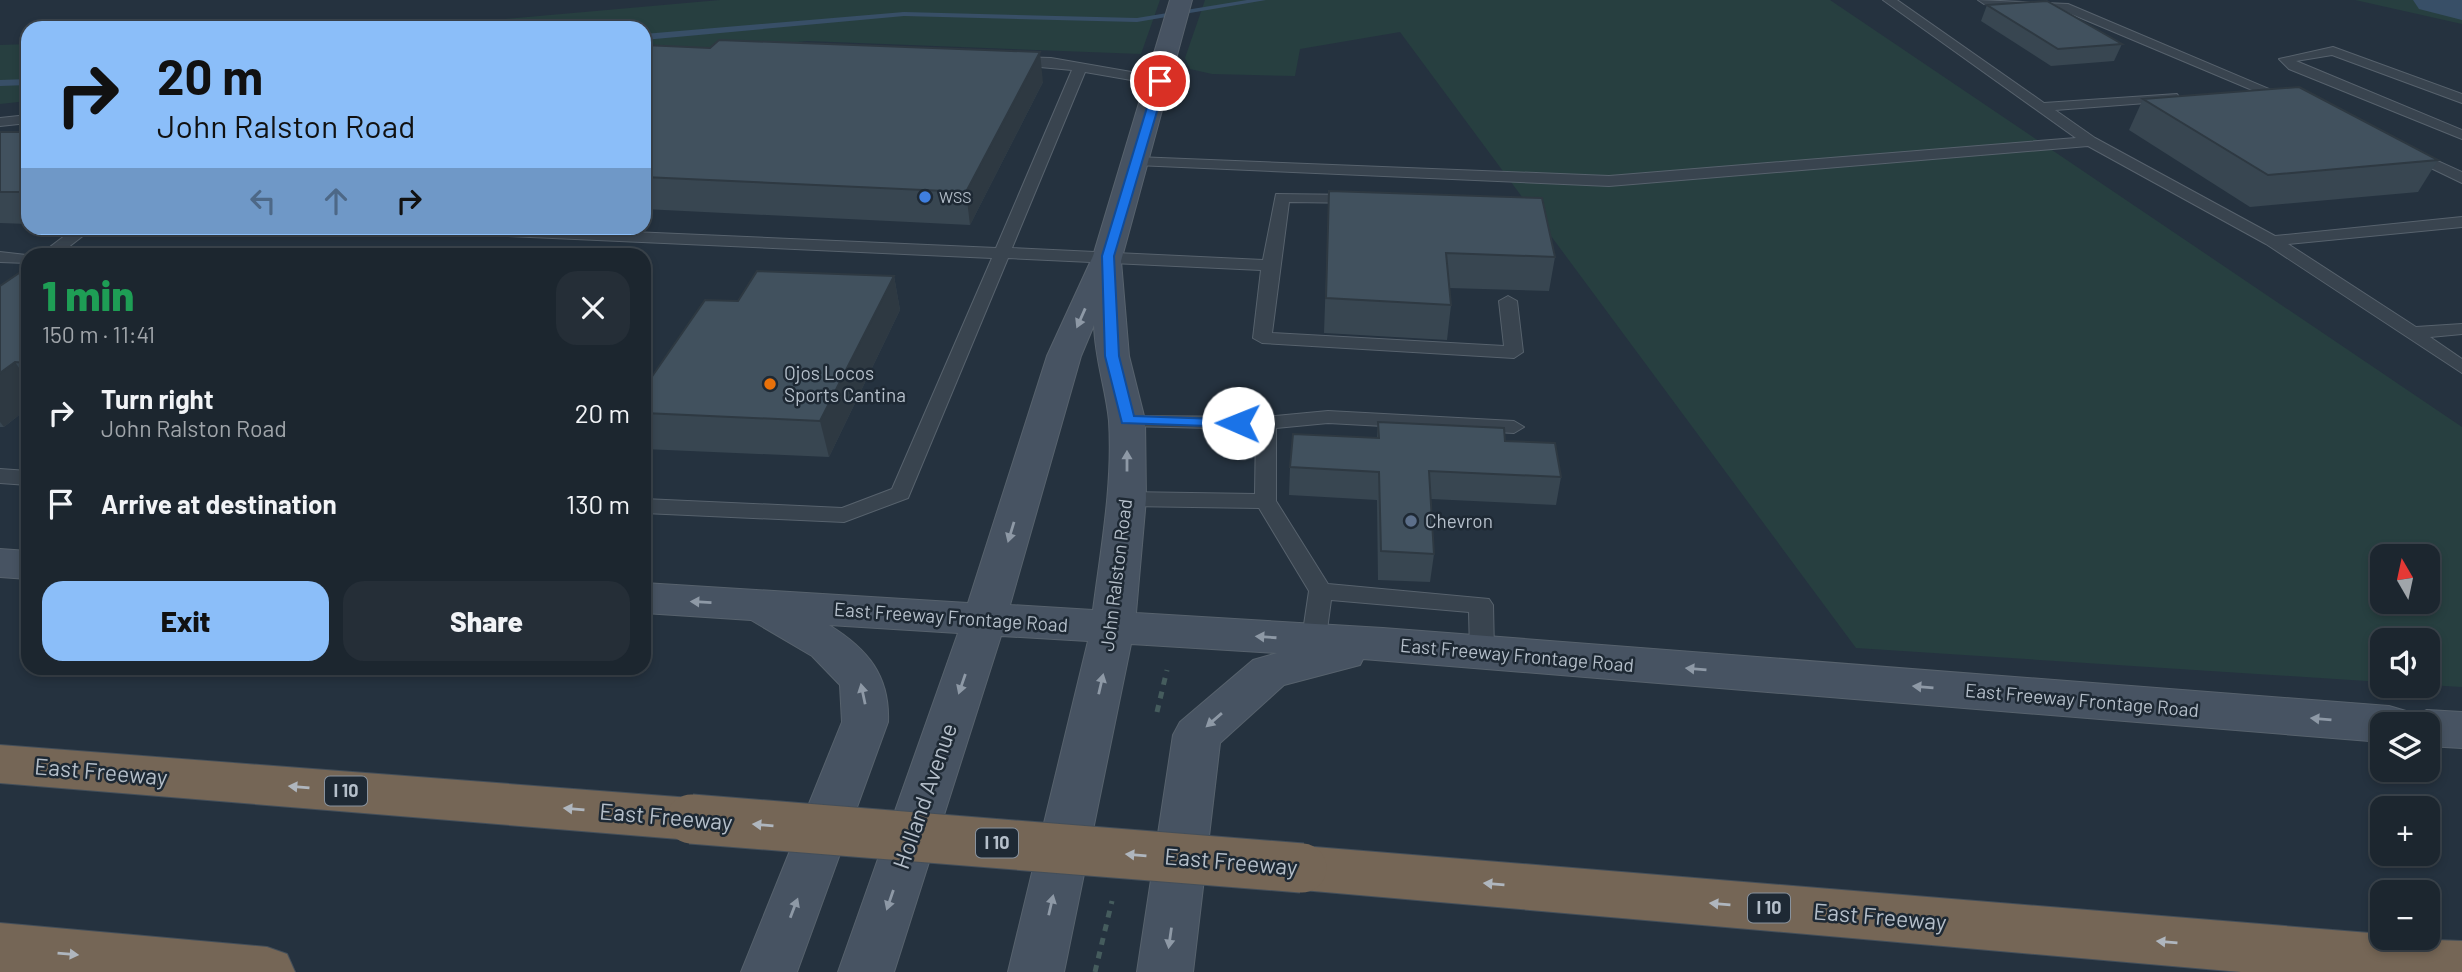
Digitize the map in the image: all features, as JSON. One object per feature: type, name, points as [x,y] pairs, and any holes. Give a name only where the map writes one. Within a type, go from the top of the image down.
[{"type":"highway","name":"East Freeway","points":[[0,764],[1302,868],[2462,966]]},
{"type":"highway","points":[[0,948],[267,972]]},
{"type":"highway","points":[[2235,948],[2462,949]]},
{"type":"main road","name":"John Ralston Road","points":[[984,620],[1064,356],[1108,256],[1164,68],[1181,0]]},
{"type":"main road","name":"John Ralston Road","points":[[1036,972],[1113,627],[1127,499],[1127,420],[1112,356],[1108,256]]},
{"type":"main road","points":[[0,563],[21,564]]},
{"type":"main road","name":"East Freeway Frontage Road","points":[[651,598],[1113,627],[1312,650],[1383,644],[2370,722]]},
{"type":"main road","points":[[759,605],[836,652],[858,675],[866,699],[865,722],[769,972]]},
{"type":"main road","name":"Holland Avenue","points":[[866,972],[984,620]]},
{"type":"main road","name":"East Freeway Frontage Road","points":[[1165,972],[1197,735],[1269,671],[1312,650]]},
{"type":"main road","points":[[2440,729],[2462,730]]},
{"type":"lane","points":[[1889,0],[2090,141],[2272,242],[2462,367]]},
{"type":"lane","points":[[1984,0],[2064,7],[2304,106]]},
{"type":"lane","points":[[2462,99],[2333,51],[2285,59],[2294,66],[2462,135]]},
{"type":"lane","points":[[997,60],[1051,62],[1080,67],[1164,68]]},
{"type":"lane","points":[[651,506],[844,515],[901,493],[1080,67]]},
{"type":"lane","points":[[2226,93],[2266,90]]},
{"type":"lane","points":[[2041,107],[2186,96]]},
{"type":"lane","points":[[0,122],[21,120]]},
{"type":"lane","points":[[0,132],[21,122]]},
{"type":"lane","points":[[1136,161],[1413,175],[1609,181],[2090,141]]},
{"type":"lane","points":[[2403,149],[2462,178]]},
{"type":"lane","points":[[1378,202],[1282,197],[1270,265],[1262,338],[1514,352],[1508,301]]},
{"type":"lane","points":[[2272,242],[2462,222]]},
{"type":"lane","points":[[57,248],[75,235]]},
{"type":"lane","points":[[600,235],[1270,265]]},
{"type":"lane","points":[[0,257],[21,258]]},
{"type":"lane","points":[[2412,333],[2462,328]]},
{"type":"lane","points":[[1127,420],[1266,424],[1328,417],[1514,427]]},
{"type":"lane","points":[[1266,424],[1265,501],[1321,591],[1312,650]]},
{"type":"lane","points":[[0,476],[21,478]]},
{"type":"lane","points":[[1127,499],[1265,501]]},
{"type":"lane","points":[[1321,591],[1480,605],[1482,652]]},
{"type":"green space","points":[[720,0],[1160,0],[1141,54],[807,41],[651,57],[651,21],[482,21]]},
{"type":"green space","points":[[1205,0],[1830,0],[2462,427],[2462,687],[2440,686],[2440,628],[2370,628],[2370,681],[1856,648],[1400,32],[1300,49],[1295,76],[1212,74],[1190,69],[1185,58]]},
{"type":"green space","points":[[2355,0],[2462,0],[2462,24]]},
{"type":"green space","points":[[21,44],[21,102],[0,104],[0,45]]},
{"type":"building","points":[[2047,1],[2122,44],[2058,49],[1987,5]]},
{"type":"building","points":[[719,40],[1040,52],[966,192],[651,177],[651,45],[710,48]]},
{"type":"building","points":[[2299,87],[2438,160],[2268,175],[2143,99]]},
{"type":"building","points":[[0,132],[21,132],[21,191],[0,192]]},
{"type":"building","points":[[1329,191],[1542,198],[1555,257],[1446,253],[1451,305],[1326,298]]},
{"type":"building","points":[[757,271],[894,276],[820,421],[651,413],[651,378],[705,300],[738,301]]},
{"type":"building","points":[[21,272],[21,362],[15,362],[0,373],[0,286]]},
{"type":"building","points":[[1378,422],[1504,428],[1505,441],[1555,443],[1561,477],[1429,471],[1434,554],[1381,551],[1379,472],[1290,467],[1293,434],[1379,438]]},
{"type":"waterway","points":[[651,36],[904,14],[1137,20],[1262,0]]},
{"type":"waterway","points":[[2435,0],[2462,6]]},
{"type":"waterway","points":[[0,83],[21,82]]},
{"type":"place","name":"WSS","points":[[925,197]]},
{"type":"place","name":"Ojos Locos Sports Cantina","points":[[770,384]]},
{"type":"place","name":"Chevron","points":[[1411,521]]},
{"type":"route","points":[[1160,81],[1108,256],[1112,356],[1127,420],[1238,423]]}]
